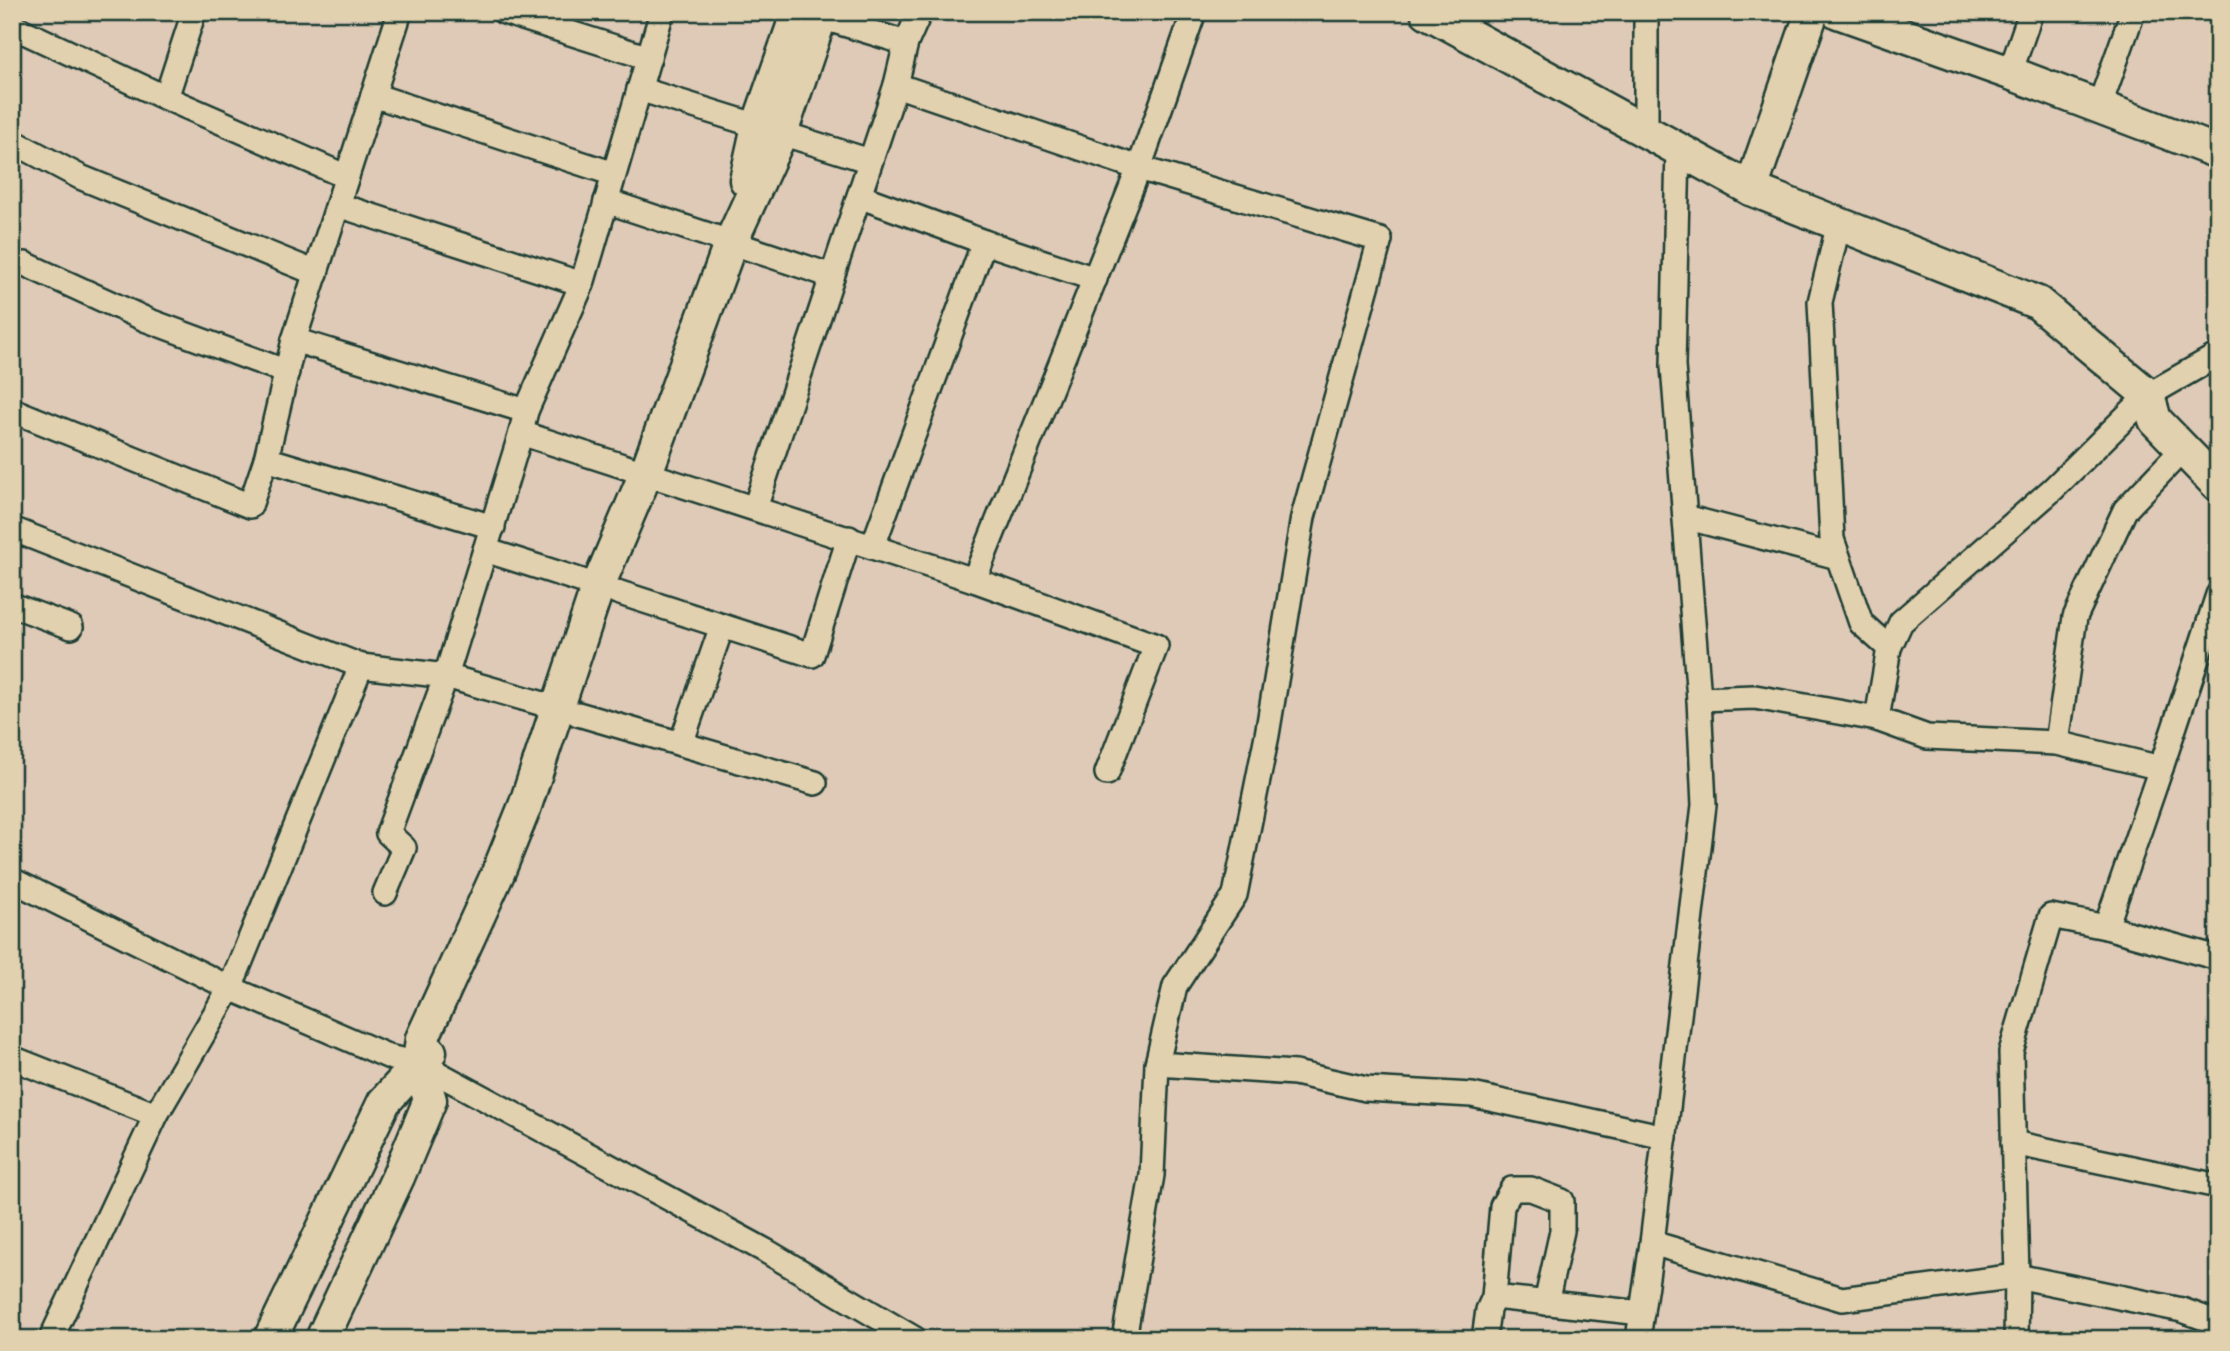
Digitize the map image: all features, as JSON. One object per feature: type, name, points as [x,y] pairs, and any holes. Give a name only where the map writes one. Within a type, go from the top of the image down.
[{"type":"street","points":[[166,98],[194,12]]},
{"type":"street","points":[[12,410],[250,506],[266,459],[294,340],[400,12]]},
{"type":"street","points":[[504,12],[649,58]]},
{"type":"street","points":[[385,893],[404,848],[388,833],[446,676],[524,422],[582,284],[662,12]]},
{"type":"street","points":[[755,508],[896,85],[906,43],[919,12]]},
{"type":"street","points":[[974,579],[1139,168],[1194,12]]},
{"type":"street","points":[[1427,12],[1751,189],[2038,303],[2148,395],[2155,420],[2218,485]]},
{"type":"street","points":[[1646,12],[1646,131]]},
{"type":"street","points":[[1751,189],[1812,12]]},
{"type":"street","points":[[1838,12],[2010,73],[2218,152]]},
{"type":"street","points":[[2010,73],[2031,12]]},
{"type":"street","points":[[2098,107],[2133,12]]},
{"type":"street","points":[[270,1339],[384,1102],[435,1046],[517,877],[545,811],[568,711],[646,473],[814,14],[906,43]]},
{"type":"street","points":[[12,26],[166,98],[347,177]]},
{"type":"street","points":[[896,85],[1139,168],[1380,240],[1303,517],[1266,735],[1235,895],[1175,986],[1157,1064],[1152,1175],[1127,1338]]},
{"type":"street","points":[[639,89],[870,161]]},
{"type":"street","points":[[373,95],[614,174]]},
{"type":"street","points":[[12,141],[80,177],[316,273]]},
{"type":"street","points":[[1638,1339],[1653,1243],[1704,805],[1699,699],[1673,366],[1678,149]]},
{"type":"street","points":[[859,196],[1095,279]]},
{"type":"street","points":[[606,201],[832,276]]},
{"type":"street","points":[[338,205],[582,284]]},
{"type":"street","points":[[1839,223],[1820,302],[1832,539],[1861,623],[1889,648]]},
{"type":"street","points":[[873,545],[984,242]]},
{"type":"street","points":[[25,264],[147,320],[287,372]]},
{"type":"street","points":[[294,340],[524,422],[646,473],[974,579],[1156,646],[1107,773]]},
{"type":"street","points":[[1877,719],[1889,648],[1901,622],[2053,489],[2148,395],[2218,355]]},
{"type":"street","points":[[2057,743],[2076,617],[2125,510],[2183,449]]},
{"type":"street","points":[[266,459],[493,527]]},
{"type":"street","points":[[1685,517],[1838,557]]},
{"type":"street","points":[[12,529],[361,666],[446,676],[815,783]]},
{"type":"street","points":[[485,550],[813,655],[849,538]]},
{"type":"street","points":[[2106,927],[2218,594]]},
{"type":"street","points":[[12,605],[71,627]]},
{"type":"street","points":[[681,744],[722,626]]},
{"type":"street","points":[[51,1339],[156,1115],[230,988],[361,666]]},
{"type":"street","points":[[1699,699],[1755,697],[1877,719],[1927,737],[2057,743],[2161,768]]},
{"type":"street","points":[[12,880],[230,988],[392,1058],[419,1063],[766,1251],[915,1339]]},
{"type":"street","points":[[2016,1339],[2011,1052],[2051,916],[2106,927],[2218,958]]},
{"type":"street","points":[[12,1058],[156,1115]]},
{"type":"street","points":[[322,1339],[398,1177],[430,1100],[419,1063]]},
{"type":"street","points":[[1157,1064],[1295,1073],[1366,1089],[1472,1095],[1665,1137]]},
{"type":"street","points":[[2013,1143],[2218,1186]]},
{"type":"street","points":[[1484,1339],[1488,1310],[1494,1297],[1502,1206],[1512,1189],[1531,1189],[1562,1201],[1562,1231],[1546,1303]]},
{"type":"street","points":[[1653,1243],[1842,1299],[2017,1276],[2182,1310],[2218,1323]]},
{"type":"street","points":[[1494,1297],[1642,1313]]}]
